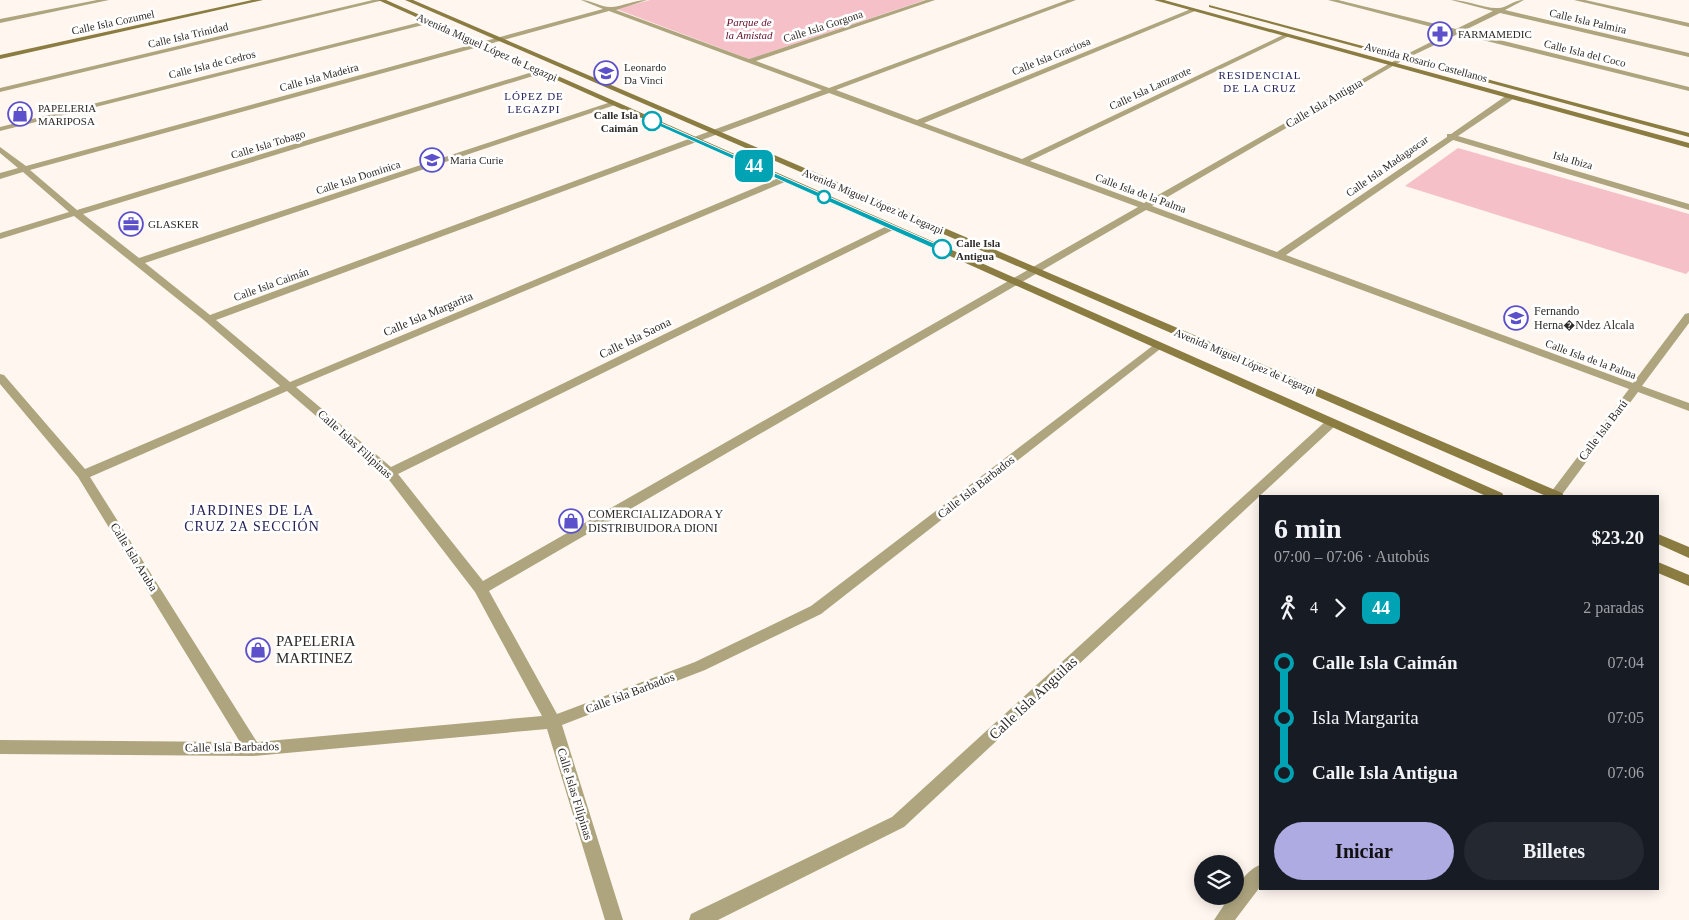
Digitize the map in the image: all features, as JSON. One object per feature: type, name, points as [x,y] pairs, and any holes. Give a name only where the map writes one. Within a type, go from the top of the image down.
[{"type":"main road","name":"Calle Isla Cozumel","points":[[0,50],[230,0]]},
{"type":"main road","name":"Calle Isla Cozumel","points":[[0,57],[260,0]]},
{"type":"main road","name":"Avenida Miguel López de Legazpi","points":[[381,0],[1495,495]]},
{"type":"main road","name":"Avenida Miguel López de Legazpi","points":[[408,0],[1553,495]]},
{"type":"main road","name":"Avenida Rosario Castellanos","points":[[1156,0],[1689,146]]},
{"type":"main road","name":"Avenida Rosario Castellanos","points":[[1205,4],[1689,135]]},
{"type":"main road","points":[[1659,540],[1689,553]]},
{"type":"main road","points":[[1659,568],[1689,582]]},
{"type":"street","points":[[0,22],[106,0]]},
{"type":"street","name":"Calle Isla Trinidad","points":[[0,90],[381,0]]},
{"type":"street","name":"Calle Isla de la Palma","points":[[584,0],[1689,407]]},
{"type":"street","name":"Calle Isla Madeira","points":[[0,176],[644,0]]},
{"type":"street","name":"Calle Isla Gorgona","points":[[749,61],[932,0]]},
{"type":"street","name":"Calle Isla Caimán","points":[[209,318],[1073,0]]},
{"type":"street","name":"Calle Isla del Coco","points":[[1331,0],[1689,89]]},
{"type":"street","name":"Calle Isla Palmira","points":[[1454,0],[1689,55]]},
{"type":"street","name":"Calle Isla Antigua","points":[[481,589],[1392,64],[1455,31],[1521,0]]},
{"type":"street","points":[[1577,0],[1689,25]]},
{"type":"street","name":"Calle Isla Graciosa","points":[[917,123],[1193,10]]},
{"type":"street","name":"Calle Isla de Cedros","points":[[0,129],[429,22]]},
{"type":"street","name":"Calle Isla Lanzarote","points":[[1022,162],[1287,35]]},
{"type":"street","name":"Calle Isla Tobago","points":[[0,236],[542,72]]},
{"type":"street","name":"Calle Isla Madagascar","points":[[1278,256],[1510,96]]},
{"type":"street","name":"Calle Isla Dominica","points":[[138,262],[614,104]]},
{"type":"street","name":"Isla Ibiza","points":[[1450,136],[1689,206]]},
{"type":"street","name":"Calle Islas Filipinas","points":[[0,149],[77,214],[209,318],[390,473],[481,589],[553,722],[614,920]]},
{"type":"street","name":"Calle Isla Margarita","points":[[84,475],[290,386],[784,179]]},
{"type":"street","name":"Calle Isla Saona","points":[[390,473],[892,227]]},
{"type":"street","name":"Calle Isla Barú","points":[[1556,495],[1689,316]]},
{"type":"street","name":"Calle Isla Barbados","points":[[0,747],[253,749],[553,722],[700,666],[816,610],[1159,346]]},
{"type":"street","name":"Calle Isla Aruba","points":[[0,377],[84,475],[253,749]]},
{"type":"street","name":"Calle Isla Anguilas","points":[[698,920],[898,822],[1331,423]]},
{"type":"street","points":[[1223,920],[1259,874]]},
{"type":"green space","name":"Parque de la Amistad","points":[[650,0],[925,0],[749,59],[616,9]]},
{"type":"green space","points":[[1458,148],[1689,214],[1689,271],[1686,274],[1405,186]]},
{"type":"bus line","name":"44","points":[[652,121],[942,249]]},
{"type":"place","name":"FARMAMEDIC","points":[[1440,34]]},
{"type":"place","name":"Leonardo Da Vinci","points":[[606,73]]},
{"type":"place","name":"PAPELERIA MARIPOSA","points":[[20,114]]},
{"type":"place","name":"Calle Isla Caimán","points":[[652,121]]},
{"type":"place","name":"Maria Curie","points":[[432,160]]},
{"type":"place","name":"GLASKER","points":[[131,224]]},
{"type":"place","name":"Calle Isla Antigua","points":[[942,249]]},
{"type":"place","name":"Fernando Herna�Ndez Alcala","points":[[1516,318]]},
{"type":"place","name":"COMERCIALIZADORA Y DISTRIBUIDORA DIONI","points":[[571,521]]},
{"type":"place","name":"PAPELERIA MARTINEZ","points":[[258,650]]},
{"type":"district","name":"RESIDENCIAL DE LA CRUZ","points":[[1260,81]]},
{"type":"district","name":"LÓPEZ DE LEGAZPI","points":[[534,102]]},
{"type":"district","name":"JARDINES DE LA CRUZ 2A SECCIÓN","points":[[252,518]]}]
